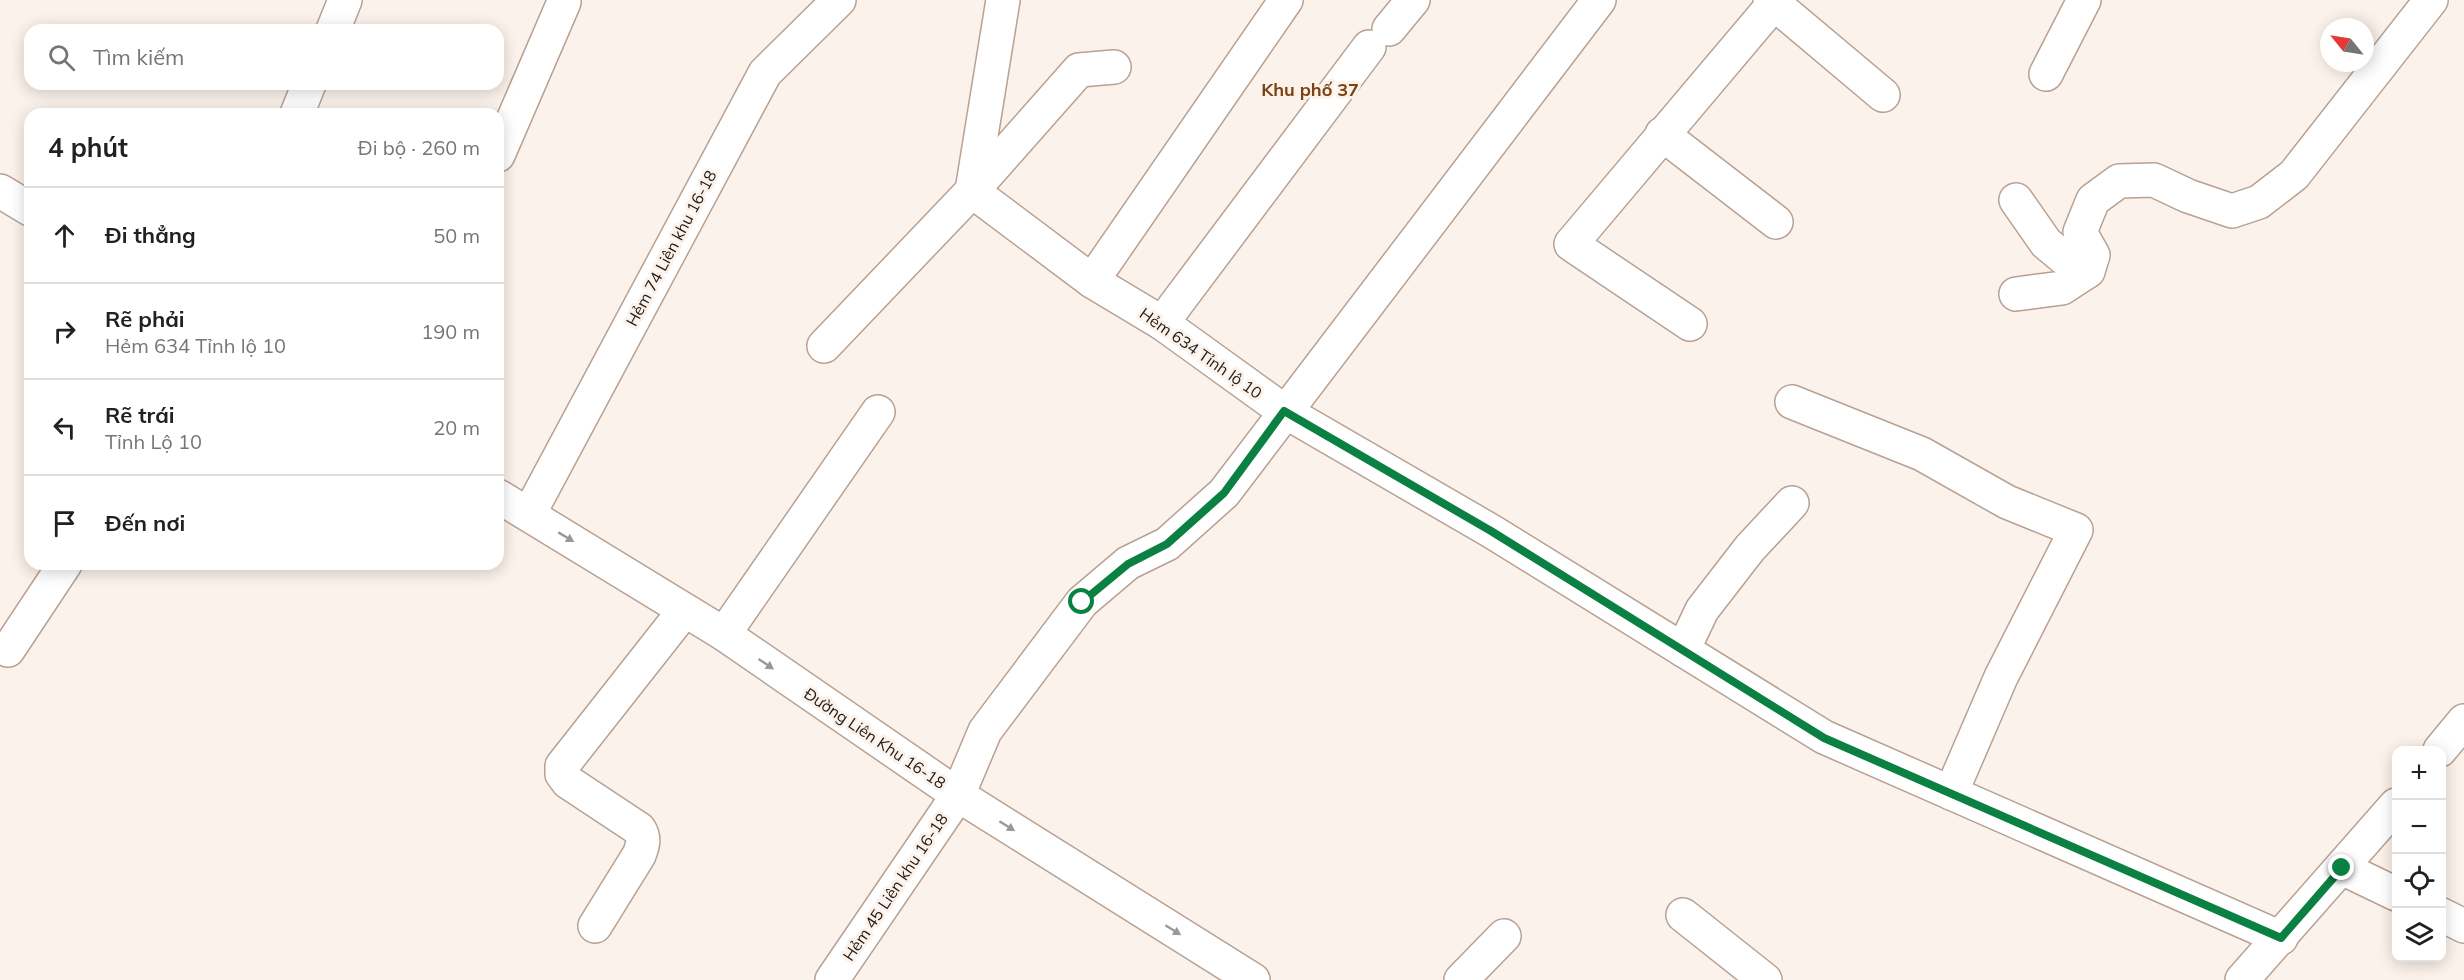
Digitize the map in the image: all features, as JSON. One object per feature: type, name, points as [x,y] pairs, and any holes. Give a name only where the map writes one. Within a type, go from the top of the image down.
[{"type":"street","points":[[335,24],[345,0]]},
{"type":"street","name":"Hẻm 74 Liên khu 16-18","points":[[529,514],[765,73],[839,0]]},
{"type":"street","points":[[972,191],[1003,0]]},
{"type":"street","points":[[1092,281],[1286,0]]},
{"type":"street","points":[[1162,323],[1379,38],[1413,0]]},
{"type":"street","name":"Hẻm 45 Liên khu 16-18","points":[[832,980],[958,795],[986,731],[1082,602],[1128,564],[1167,544],[1224,493],[1284,411],[1599,0]]},
{"type":"street","points":[[2046,74],[2084,0]]},
{"type":"street","points":[[2016,294],[2062,288],[2088,271],[2093,255],[2080,232],[2093,200],[2119,181],[2154,180],[2188,196],[2232,211],[2259,202],[2294,175],[2431,0]]},
{"type":"street","points":[[1690,324],[1571,244],[1773,1],[1883,95]]},
{"type":"street","points":[[504,141],[564,2]]},
{"type":"street","points":[[824,346],[972,191],[1079,70],[1114,67]]},
{"type":"street","points":[[299,108],[307,90]]},
{"type":"street","points":[[1662,134],[1776,222]]},
{"type":"street","points":[[0,190],[24,205]]},
{"type":"street","name":"Hẻm 634 Tỉnh lộ 10","points":[[972,191],[1092,281],[1162,323],[1284,411],[1491,531],[1824,738],[2281,938]]},
{"type":"street","points":[[2016,200],[2046,243],[2064,258],[2088,271]]},
{"type":"street","points":[[1792,402],[1922,454],[2007,502],[2076,530],[2001,677],[1951,793]]},
{"type":"street","points":[[724,634],[878,412]]},
{"type":"street","name":"Đường Liên Khu 16-18","points":[[504,499],[724,634],[958,795],[1253,980]]},
{"type":"street","points":[[1683,650],[1702,610],[1750,548],[1791,504]]},
{"type":"street","points":[[8,650],[61,570]]},
{"type":"street","points":[[595,926],[639,855],[643,843],[642,834],[639,829],[568,782],[562,774],[562,766],[684,611]]},
{"type":"street","points":[[2443,746],[2464,721]]},
{"type":"street","points":[[2242,980],[2392,811]]},
{"type":"street","points":[[2342,868],[2392,892]]},
{"type":"street","points":[[1683,915],[1765,980]]},
{"type":"street","points":[[2446,917],[2464,926]]},
{"type":"street","points":[[1461,980],[1504,936]]},
{"type":"district","name":"Khu phố 37","points":[[1310,90]]},
{"type":"route","points":[[1082,602],[1128,564],[1167,544],[1224,493],[1284,411],[1491,531],[1824,738],[2281,938],[2342,868]]}]
